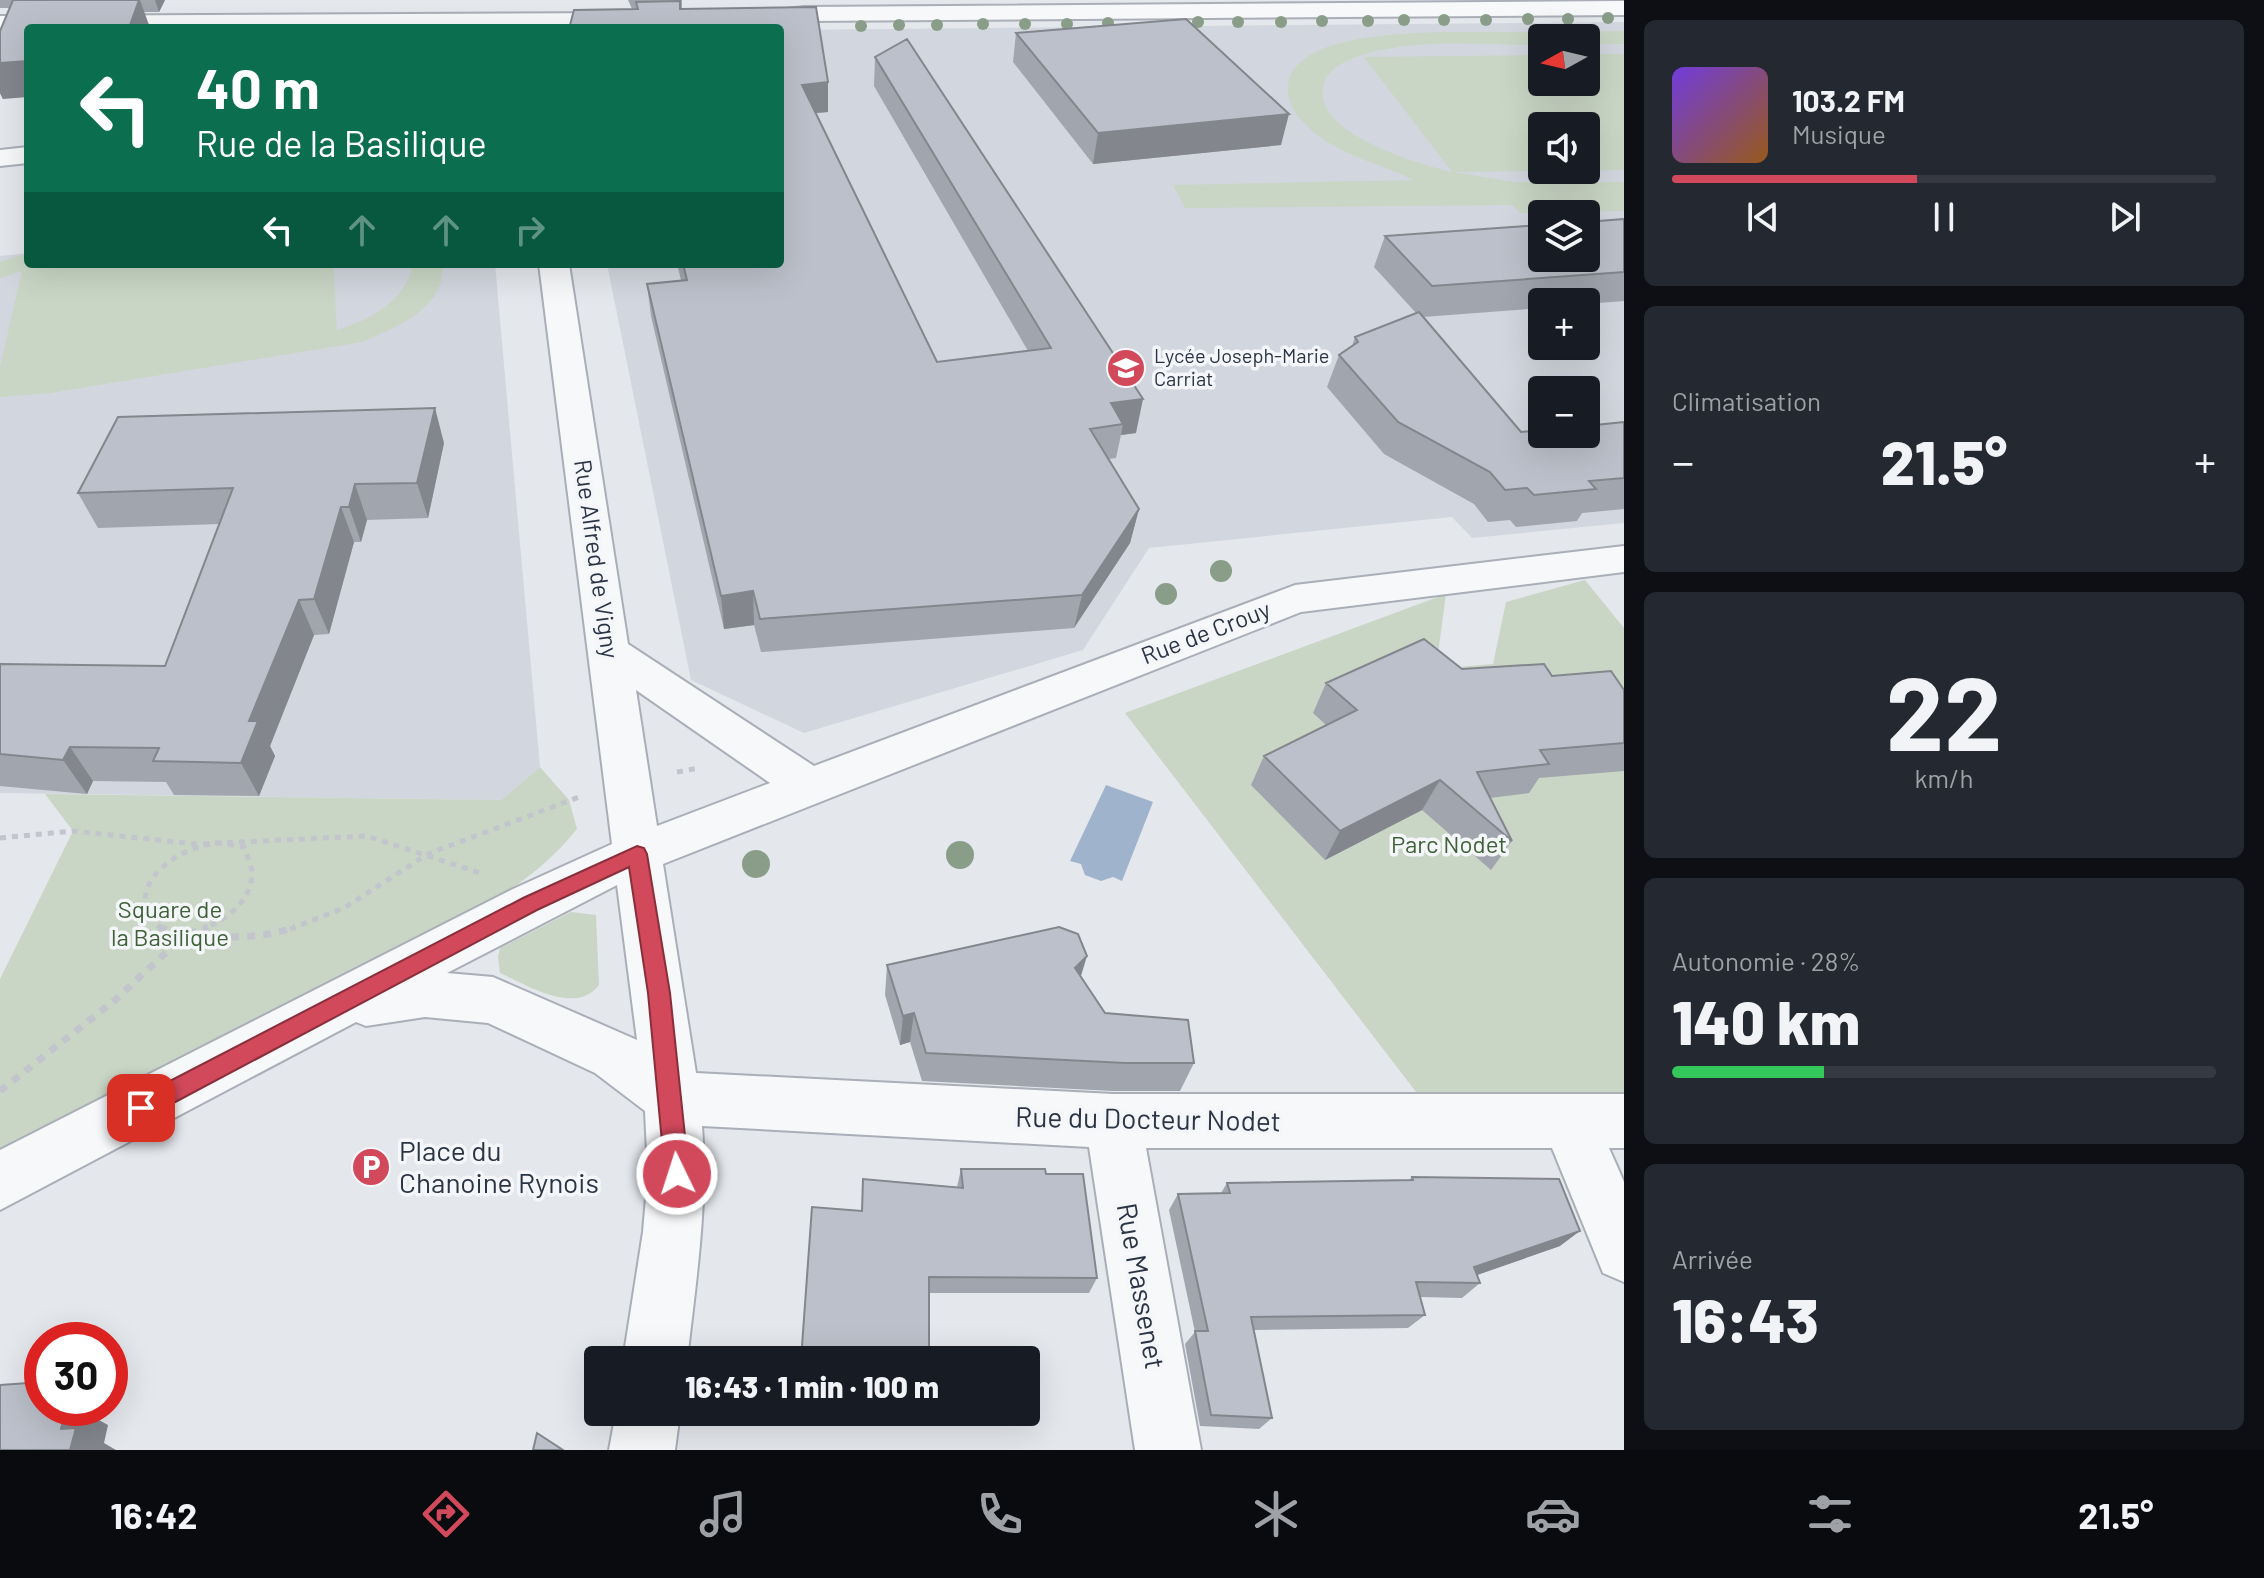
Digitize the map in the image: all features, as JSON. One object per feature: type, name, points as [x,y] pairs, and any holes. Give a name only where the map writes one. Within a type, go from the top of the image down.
[{"type":"street","points":[[12,23],[54,0]]},
{"type":"street","points":[[735,19],[804,14],[1624,8]]},
{"type":"street","points":[[12,23],[525,16],[657,20]]},
{"type":"street","points":[[0,158],[24,155]]},
{"type":"street","name":"Rue Alfred de Vigny","points":[[555,268],[672,1098],[677,1174],[673,1232],[657,1346]]},
{"type":"street","name":"Rue de Crouy","points":[[0,1181],[530,904],[637,854],[1295,599],[1624,559]]},
{"type":"street","points":[[609,651],[808,786]]},
{"type":"street","points":[[338,1006],[425,994],[493,1000],[614,1055],[672,1098]]},
{"type":"street","name":"Rue du Docteur Nodet","points":[[672,1098],[1113,1121],[1597,1122]]},
{"type":"street","name":"Rue Massenet","points":[[1113,1121],[1168,1450]]},
{"type":"street","points":[[1597,1122],[1624,1252]]},
{"type":"street","points":[[642,1450],[646,1426]]},
{"type":"path","points":[[0,838],[73,831],[196,844],[367,836],[428,854],[516,887],[530,904]]},
{"type":"path","points":[[0,1091],[115,1000],[184,936],[219,923],[243,902],[252,873],[244,847],[215,843],[185,849],[166,861],[149,885],[147,906],[159,928],[184,936],[231,937],[282,932],[344,908],[428,854]]},
{"type":"shaded area","name":"Lycée Joseph-Marie Carriat","points":[[1624,22],[1624,523],[1472,538],[1452,517],[1149,548],[1083,650],[804,733],[691,680],[608,268],[784,268],[784,30]]},
{"type":"shaded area","points":[[24,253],[24,268],[495,268],[540,767],[501,800],[0,793],[0,256]]},
{"type":"green space","points":[[1600,31],[1624,31],[1624,44],[1600,44]]},
{"type":"green space","points":[[1528,32],[1528,45],[1408,46],[1359,56],[1339,65],[1325,80],[1325,104],[1335,119],[1372,144],[1452,172],[1364,57],[1528,55],[1528,96],[1600,96],[1600,54],[1624,54],[1624,170],[1600,170],[1600,112],[1528,112],[1528,171],[1454,172],[1528,184],[1624,182],[1624,211],[1600,211],[1600,200],[1528,200],[1528,213],[1520,213],[1513,205],[1185,208],[1173,185],[1413,180],[1351,154],[1315,133],[1296,114],[1288,88],[1296,67],[1316,52],[1345,42],[1379,36]]},
{"type":"green space","points":[[24,254],[24,268],[333,268],[337,330],[362,321],[395,299],[412,268],[442,268],[436,293],[428,304],[403,323],[362,342],[50,393],[0,397],[0,367],[22,271],[0,278],[0,262]]},
{"type":"green space","name":"Parc Nodet","points":[[1585,580],[1624,628],[1624,1094],[1423,1101],[1125,713],[1446,594],[1436,669],[1493,664],[1506,602]]},
{"type":"green space","name":"Square de la Basilique","points":[[540,767],[569,800],[577,829],[535,871],[512,888],[487,905],[0,1154],[0,979],[73,831],[45,794],[501,800]]},
{"type":"green space","points":[[571,912],[596,915],[599,985],[589,994],[578,998],[551,995],[500,973],[500,948]]},
{"type":"water","points":[[1106,785],[1153,802],[1122,881],[1113,877],[1101,881],[1085,875],[1081,864],[1070,861]]},
{"type":"building","points":[[13,0],[139,0],[130,24],[24,24],[24,61],[0,63],[0,31]]},
{"type":"building","points":[[680,1],[680,9],[816,7],[828,82],[802,85],[937,362],[1051,348],[875,57],[907,39],[1143,399],[1111,403],[1123,424],[1090,429],[1139,509],[1082,595],[760,619],[753,591],[721,596],[647,284],[687,280],[684,268],[784,268],[784,24],[570,24],[574,10],[638,9],[636,2]]},
{"type":"building","points":[[1186,19],[1289,114],[1098,133],[1016,33]]},
{"type":"building","points":[[1624,219],[1624,272],[1432,286],[1385,236],[1528,226],[1528,272],[1600,272],[1600,221]]},
{"type":"building","points":[[1419,312],[1521,432],[1528,431],[1528,448],[1600,448],[1600,425],[1624,422],[1624,478],[1589,481],[1596,489],[1534,495],[1527,488],[1505,490],[1490,472],[1398,422],[1339,355],[1358,342],[1355,337]]},
{"type":"building","points":[[435,408],[417,483],[355,484],[349,507],[341,507],[314,599],[299,600],[249,721],[258,721],[241,763],[153,761],[159,748],[70,747],[63,760],[0,754],[0,664],[165,666],[233,488],[78,493],[118,417]]},
{"type":"building","points":[[1424,639],[1462,669],[1544,664],[1552,676],[1611,671],[1624,690],[1624,743],[1540,750],[1549,764],[1477,772],[1512,841],[1440,780],[1340,831],[1264,756],[1357,710],[1326,683]]},
{"type":"building","points":[[1059,927],[1078,934],[1087,956],[1075,968],[1105,1013],[1188,1020],[1194,1063],[1125,1063],[926,1053],[914,1013],[903,1016],[887,965]]},
{"type":"building","points":[[961,1169],[1045,1169],[1046,1174],[1083,1174],[1097,1278],[929,1277],[929,1346],[802,1346],[812,1207],[862,1211],[863,1179],[963,1188]]},
{"type":"building","points":[[1412,1177],[1559,1179],[1580,1231],[1474,1267],[1480,1283],[1416,1282],[1425,1315],[1251,1317],[1272,1418],[1211,1415],[1195,1331],[1208,1331],[1178,1194],[1230,1193],[1227,1183],[1413,1180]]},
{"type":"building","points":[[24,1383],[24,1426],[76,1428],[70,1450],[0,1450],[0,1385]]},
{"type":"building","points":[[537,1433],[563,1450],[533,1450]]},
{"type":"place","name":"Lycée Joseph-Marie Carriat","points":[[1126,368]]},
{"type":"place","name":"Place du Chanoine Rynois","points":[[371,1167]]},
{"type":"route","points":[[141,1108],[530,904],[637,854],[659,993],[672,1098],[677,1174]]}]
